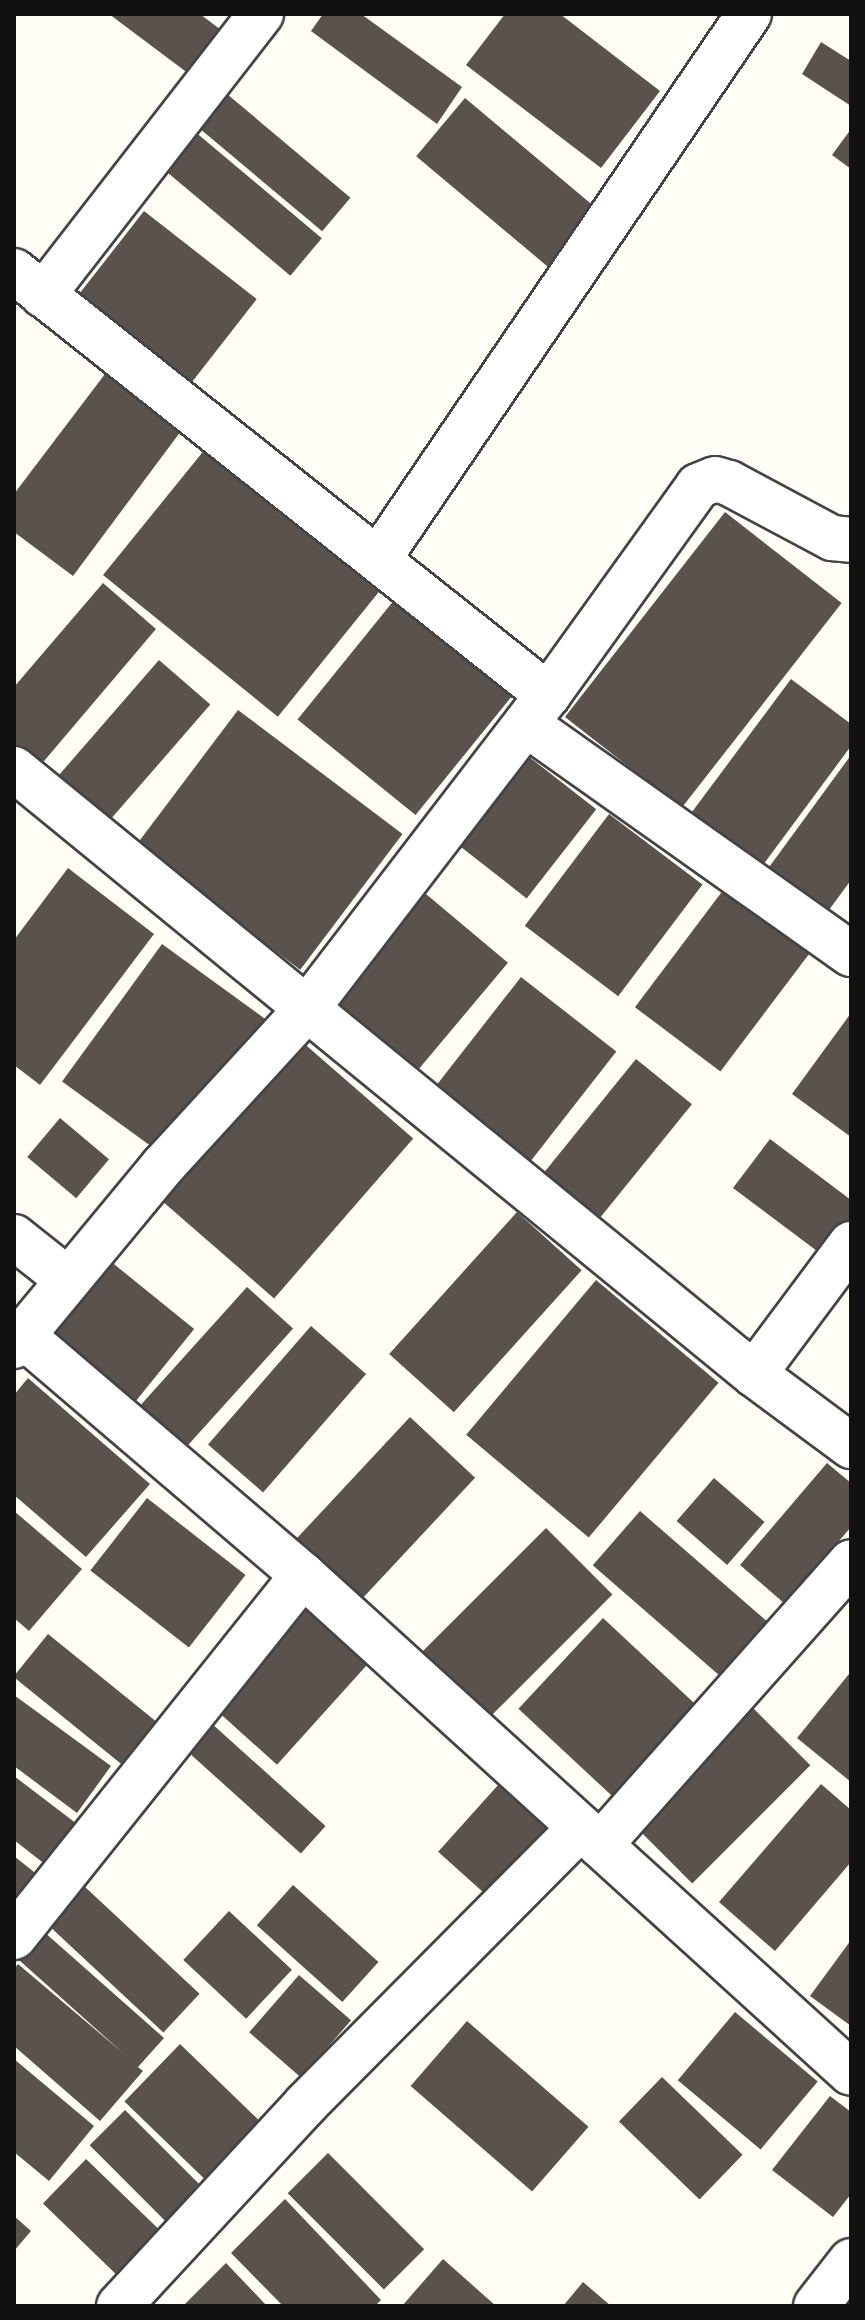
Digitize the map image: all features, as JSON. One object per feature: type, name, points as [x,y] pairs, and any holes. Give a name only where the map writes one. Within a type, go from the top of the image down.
[{"type":"street","points":[[261,14],[28,283],[379,558],[537,710],[851,954]]},
{"type":"street","points":[[379,558],[749,14]]},
{"type":"street","points":[[851,540],[832,538],[729,483],[715,479],[698,486],[537,710],[306,1010],[163,1166],[18,1341],[303,1575],[851,2073]]},
{"type":"street","points":[[14,769],[754,1374],[851,1446]]},
{"type":"street","points":[[14,1237],[67,1279]]},
{"type":"street","points":[[754,1374],[851,1244]]},
{"type":"street","points":[[119,2306],[306,2104],[590,1837],[851,1562]]},
{"type":"street","points":[[14,1937],[303,1575]]},
{"type":"street","points":[[816,2306],[851,2261]]},
{"type":"building","points":[[109,14],[200,14],[233,39],[201,83]]},
{"type":"building","points":[[323,14],[361,14],[462,87],[437,124],[311,31]]},
{"type":"building","points":[[505,14],[560,14],[660,91],[601,168],[466,65]]},
{"type":"building","points":[[821,42],[851,61],[851,106],[802,74]]},
{"type":"building","points":[[221,89],[350,198],[322,231],[193,123]]},
{"type":"building","points":[[465,98],[598,209],[549,267],[416,156]]},
{"type":"building","points":[[187,125],[322,238],[290,276],[156,163]]},
{"type":"building","points":[[851,129],[851,169],[832,155]]},
{"type":"building","points":[[144,211],[257,299],[190,384],[78,296]]},
{"type":"building","points":[[108,370],[184,427],[73,576],[14,532],[14,494]]},
{"type":"building","points":[[210,443],[385,585],[278,717],[103,575]]},
{"type":"building","points":[[725,512],[842,603],[682,808],[565,717]]},
{"type":"building","points":[[103,583],[156,629],[39,767],[14,745],[14,687]]},
{"type":"building","points":[[395,599],[513,695],[416,815],[297,719]]},
{"type":"building","points":[[159,660],[210,705],[104,827],[53,782]]},
{"type":"building","points":[[791,679],[851,724],[851,746],[763,865],[692,812]]},
{"type":"building","points":[[238,710],[403,834],[300,970],[136,846]]},
{"type":"building","points":[[519,749],[596,809],[527,898],[449,838]]},
{"type":"building","points":[[851,755],[851,880],[826,914],[767,870]]},
{"type":"building","points":[[609,814],[702,884],[618,996],[525,926]]},
{"type":"building","points":[[68,868],[154,934],[40,1085],[14,1065],[14,940]]},
{"type":"building","points":[[724,889],[809,953],[720,1072],[635,1007]]},
{"type":"building","points":[[426,894],[508,963],[408,1082],[326,1014]]},
{"type":"building","points":[[162,944],[265,1019],[165,1156],[62,1082]]},
{"type":"building","points":[[521,977],[616,1051],[523,1170],[428,1096]]},
{"type":"building","points":[[851,1013],[851,1137],[792,1094]]},
{"type":"building","points":[[300,1040],[413,1138],[274,1298],[161,1200]]},
{"type":"building","points":[[636,1059],[692,1104],[594,1226],[538,1180]]},
{"type":"building","points":[[60,1118],[109,1159],[76,1198],[27,1157]]},
{"type":"building","points":[[770,1139],[851,1200],[851,1222],[825,1257],[733,1188]]},
{"type":"building","points":[[517,1212],[582,1270],[454,1412],[389,1354]]},
{"type":"building","points":[[104,1256],[194,1329],[132,1406],[42,1333]]},
{"type":"building","points":[[596,1280],[719,1383],[589,1538],[466,1435]]},
{"type":"building","points":[[247,1287],[293,1328],[179,1455],[133,1413]]},
{"type":"building","points":[[311,1326],[366,1374],[263,1492],[208,1444]]},
{"type":"building","points":[[28,1378],[150,1484],[86,1557],[14,1495],[14,1395]]},
{"type":"building","points":[[410,1417],[475,1478],[361,1601],[295,1540]]},
{"type":"building","points":[[827,1463],[851,1483],[851,1527],[785,1604],[740,1565]]},
{"type":"building","points":[[714,1478],[765,1522],[727,1565],[677,1521]]},
{"type":"building","points":[[147,1498],[246,1575],[189,1647],[90,1570]]},
{"type":"building","points":[[14,1511],[82,1569],[29,1631],[14,1618]]},
{"type":"building","points":[[640,1511],[774,1627],[726,1681],[593,1565]]},
{"type":"building","points":[[546,1528],[612,1594],[489,1718],[423,1651]]},
{"type":"building","points":[[298,1598],[369,1662],[277,1765],[206,1701]]},
{"type":"building","points":[[603,1618],[703,1711],[619,1802],[518,1709]]},
{"type":"building","points":[[48,1634],[160,1725],[125,1767],[14,1677]]},
{"type":"building","points":[[851,1675],[851,1782],[797,1738]]},
{"type":"building","points":[[14,1695],[111,1766],[77,1813],[14,1766]]},
{"type":"building","points":[[746,1701],[810,1765],[692,1883],[628,1819]]},
{"type":"building","points":[[200,1713],[326,1826],[301,1854],[175,1740]]},
{"type":"building","points":[[14,1776],[77,1824],[46,1865],[14,1840]]},
{"type":"building","points":[[499,1784],[553,1833],[492,1900],[438,1852]]},
{"type":"building","points":[[821,1784],[851,1810],[851,1862],[775,1951],[719,1902]]},
{"type":"building","points":[[14,1856],[44,1880],[14,1919]]},
{"type":"building","points":[[293,1885],[378,1962],[342,2002],[257,1925]]},
{"type":"building","points":[[84,1886],[200,1994],[163,2033],[48,1925]]},
{"type":"building","points":[[229,1911],[292,1970],[246,2019],[183,1960]]},
{"type":"building","points":[[43,1931],[164,2038],[138,2067],[143,2071],[100,2121],[14,2046],[14,1969],[18,1964],[123,2053],[19,1960]]},
{"type":"building","points":[[851,1940],[851,2026],[810,1996]]},
{"type":"building","points":[[299,1975],[351,2020],[301,2078],[249,2032]]},
{"type":"building","points":[[735,2012],[818,2081],[761,2150],[678,2080]]},
{"type":"building","points":[[467,2021],[589,2127],[532,2192],[411,2086]]},
{"type":"building","points":[[180,2044],[263,2124],[207,2181],[124,2102]]},
{"type":"building","points":[[14,2059],[94,2126],[49,2181],[14,2152]]},
{"type":"building","points":[[662,2077],[743,2155],[699,2199],[619,2122]]},
{"type":"building","points":[[830,2096],[851,2112],[851,2194],[833,2217],[772,2170]]},
{"type":"building","points":[[125,2110],[206,2191],[170,2226],[90,2145]]},
{"type":"building","points":[[328,2153],[424,2249],[384,2289],[288,2193]]},
{"type":"building","points":[[86,2159],[166,2236],[123,2281],[43,2204]]},
{"type":"building","points":[[285,2199],[381,2300],[375,2306],[283,2306],[231,2253]]},
{"type":"building","points":[[14,2216],[31,2231],[14,2251]]},
{"type":"building","points":[[443,2259],[496,2306],[402,2306]]},
{"type":"building","points":[[226,2263],[267,2306],[183,2306]]},
{"type":"building","points":[[583,2282],[611,2306],[563,2306]]}]
